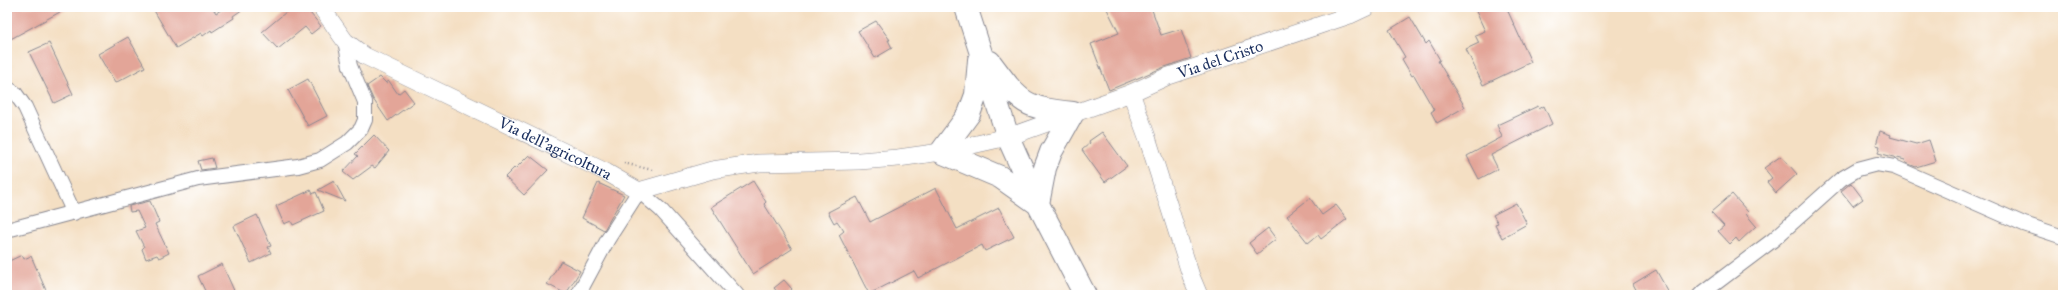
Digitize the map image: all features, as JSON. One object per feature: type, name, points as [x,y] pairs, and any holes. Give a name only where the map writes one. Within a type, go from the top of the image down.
[{"type":"main road","points":[[966,7],[1008,137],[1038,204],[1085,295]]},
{"type":"main road","points":[[979,49],[1013,93],[1022,100],[1046,110],[1073,113],[1051,152],[1045,168],[1038,204]]},
{"type":"main road","points":[[979,49],[976,95],[969,114],[941,152],[1000,176],[1038,204]]},
{"type":"street","name":"Via dell'agricoltura","points":[[321,7],[345,40],[365,56],[606,172],[639,191],[661,210],[737,295]]},
{"type":"street","name":"Via del Cristo","points":[[639,191],[712,170],[759,163],[859,161],[941,152],[1008,137],[1131,93],[1166,77],[1350,15],[1367,7]]},
{"type":"street","points":[[7,230],[198,179],[298,166],[320,160],[347,143],[361,129],[365,120],[366,110],[350,66],[345,40]]},
{"type":"street","points":[[7,88],[14,93],[25,107],[74,213]]},
{"type":"street","points":[[1131,93],[1147,137],[1190,276],[1199,295]]},
{"type":"street","points":[[1700,295],[1773,240],[1841,179],[1858,169],[1877,164],[1894,167],[2024,224],[2063,237]]},
{"type":"street","points":[[578,295],[608,239],[639,191]]},
{"type":"building","points":[[7,7],[69,7],[7,41]]},
{"type":"building","points":[[152,7],[212,7],[216,13],[226,7],[246,7],[233,16],[234,18],[212,32],[211,30],[203,36],[201,33],[176,48]]},
{"type":"building","points":[[292,7],[305,7],[321,26],[311,34],[305,27],[278,49],[262,32]]},
{"type":"building","points":[[1106,7],[1151,7],[1161,35],[1181,29],[1191,58],[1162,68],[1109,90],[1091,44],[1119,33]]},
{"type":"building","points":[[1474,7],[1506,7],[1531,62],[1483,85],[1466,49],[1479,43],[1475,35],[1485,31]]},
{"type":"building","points":[[1410,17],[1426,44],[1429,41],[1440,60],[1438,61],[1465,107],[1437,123],[1431,112],[1434,110],[1414,75],[1412,76],[1402,59],[1405,57],[1389,30]]},
{"type":"building","points":[[876,21],[890,40],[888,40],[892,48],[875,58],[858,31]]},
{"type":"building","points":[[128,37],[145,67],[115,83],[98,54]]},
{"type":"building","points":[[49,43],[73,94],[54,103],[29,52]]},
{"type":"building","points":[[380,77],[386,83],[389,81],[398,94],[404,89],[414,102],[388,121],[373,99],[367,86]]},
{"type":"building","points":[[308,79],[327,116],[308,126],[288,90]]},
{"type":"building","points":[[1538,106],[1539,109],[1544,106],[1552,124],[1491,155],[1498,169],[1479,179],[1467,156],[1502,137],[1497,125]]},
{"type":"building","points":[[1880,131],[1891,135],[1890,137],[1916,144],[1929,140],[1936,161],[1916,167],[1906,163],[1905,160],[1878,153],[1880,146],[1876,145]]},
{"type":"building","points":[[1102,132],[1127,166],[1105,182],[1082,150],[1090,143],[1089,141]]},
{"type":"building","points":[[374,135],[389,151],[375,168],[372,166],[353,180],[343,172],[358,156],[355,154]]},
{"type":"building","points":[[529,155],[548,170],[524,195],[505,177]]},
{"type":"building","points":[[1781,156],[1797,174],[1776,193],[1767,182],[1772,178],[1764,168]]},
{"type":"building","points":[[212,158],[215,168],[201,170],[198,161]]},
{"type":"building","points":[[334,181],[345,201],[318,190]]},
{"type":"building","points":[[753,181],[766,202],[764,204],[792,249],[753,274],[711,207]]},
{"type":"building","points":[[598,183],[624,195],[604,230],[582,218]]},
{"type":"building","points":[[1851,183],[1863,199],[1853,206],[1841,191]]},
{"type":"building","points":[[936,188],[957,229],[999,208],[1014,237],[985,251],[982,245],[918,278],[914,271],[869,294],[839,235],[844,231],[837,221],[834,223],[828,212],[857,197],[870,222]]},
{"type":"building","points":[[311,190],[313,194],[316,192],[324,211],[293,225],[291,221],[284,224],[276,206]]},
{"type":"building","points":[[1732,194],[1748,212],[1746,214],[1756,226],[1739,242],[1736,238],[1730,244],[1718,231],[1724,226],[1711,212]]},
{"type":"building","points":[[1310,198],[1322,215],[1336,205],[1347,219],[1321,239],[1318,235],[1308,243],[1287,216]]},
{"type":"building","points":[[150,201],[159,222],[155,224],[169,253],[159,258],[157,255],[146,259],[142,249],[144,247],[136,231],[145,228],[137,211],[130,212],[129,206]]},
{"type":"building","points":[[1516,203],[1527,224],[1502,238],[1495,224],[1498,223],[1493,215]]},
{"type":"building","points":[[257,215],[271,246],[268,247],[271,253],[251,263],[234,226]]},
{"type":"building","points":[[1268,228],[1276,239],[1257,254],[1249,243]]},
{"type":"building","points":[[22,255],[24,259],[31,256],[48,295],[7,295],[7,262]]},
{"type":"building","points":[[561,261],[580,271],[566,294],[547,284]]},
{"type":"building","points":[[222,264],[236,295],[207,295],[198,276]]},
{"type":"building","points":[[1656,270],[1670,295],[1639,295],[1633,284]]},
{"type":"building","points":[[784,280],[792,289],[787,295],[780,295],[774,288]]}]
